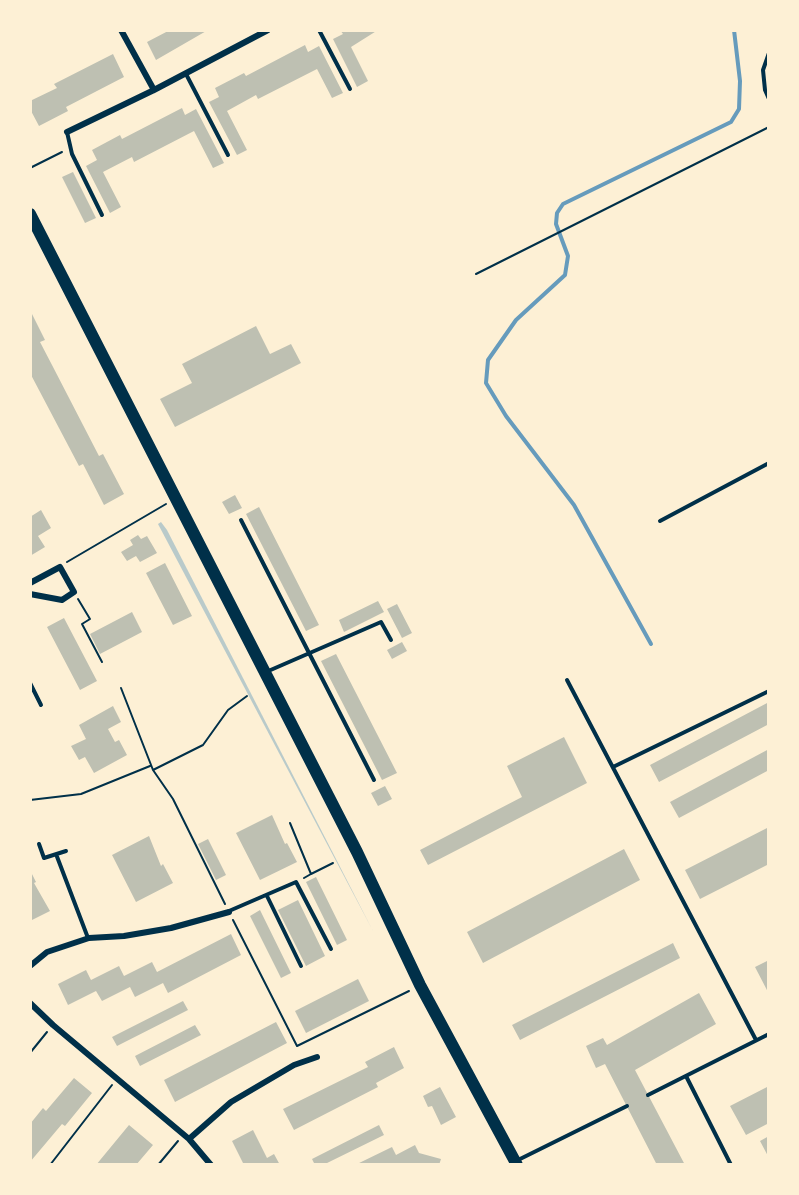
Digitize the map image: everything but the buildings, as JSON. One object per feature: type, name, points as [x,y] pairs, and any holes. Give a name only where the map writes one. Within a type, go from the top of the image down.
[{"type":"main road","points":[[30,214],[357,852],[420,985],[516,1163]]},
{"type":"street","points":[[121,30],[154,90]]},
{"type":"street","points":[[67,132],[186,74],[268,30]]},
{"type":"street","points":[[30,583],[60,567],[74,592],[62,600],[30,594]]},
{"type":"street","points":[[30,966],[47,952],[89,938],[124,936],[229,912]]},
{"type":"street","points":[[30,1003],[53,1025],[186,1136],[211,1165]]},
{"type":"street","points":[[186,1136],[231,1101],[294,1065],[317,1057]]},
{"type":"lane","points":[[319,30],[350,89]]},
{"type":"lane","points":[[769,53],[763,69],[765,90],[769,99]]},
{"type":"lane","points":[[186,74],[228,155]]},
{"type":"lane","points":[[67,132],[72,154],[102,215]]},
{"type":"lane","points":[[660,520],[769,464]]},
{"type":"lane","points":[[241,520],[374,780]]},
{"type":"lane","points":[[265,673],[381,622],[391,640]]},
{"type":"lane","points":[[567,680],[756,1040]]},
{"type":"lane","points":[[30,683],[41,705]]},
{"type":"lane","points":[[613,767],[769,691]]},
{"type":"lane","points":[[39,844],[44,858],[66,851]]},
{"type":"lane","points":[[56,854],[89,938]]},
{"type":"lane","points":[[229,912],[296,882],[331,949]]},
{"type":"lane","points":[[267,896],[301,966]]},
{"type":"lane","points":[[648,1095],[769,1034]]},
{"type":"lane","points":[[686,1076],[731,1165]]},
{"type":"lane","points":[[516,1163],[627,1106]]},
{"type":"path","points":[[476,274],[769,128]]},
{"type":"path","points":[[30,168],[62,153],[67,132]]},
{"type":"path","points":[[60,567],[176,498]]},
{"type":"path","points":[[74,592],[90,619],[82,624],[102,662]]},
{"type":"path","points":[[121,688],[153,770],[173,799],[297,1046],[420,985]]},
{"type":"path","points":[[153,770],[203,745],[228,710],[247,696]]},
{"type":"path","points":[[30,800],[81,794],[151,765]]},
{"type":"path","points":[[290,823],[311,874]]},
{"type":"path","points":[[296,882],[333,863]]},
{"type":"path","points":[[30,1053],[53,1025]]},
{"type":"path","points":[[50,1165],[117,1078]]},
{"type":"path","points":[[158,1165],[186,1136]]},
{"type":"shaded area","points":[[161,522],[167,530],[373,931],[158,524]]},
{"type":"waterway","points":[[651,644],[574,505],[506,416],[486,383],[488,360],[516,320],[565,275],[568,256],[556,224],[557,213],[563,204],[731,122],[739,109],[740,81],[734,30]]}]
